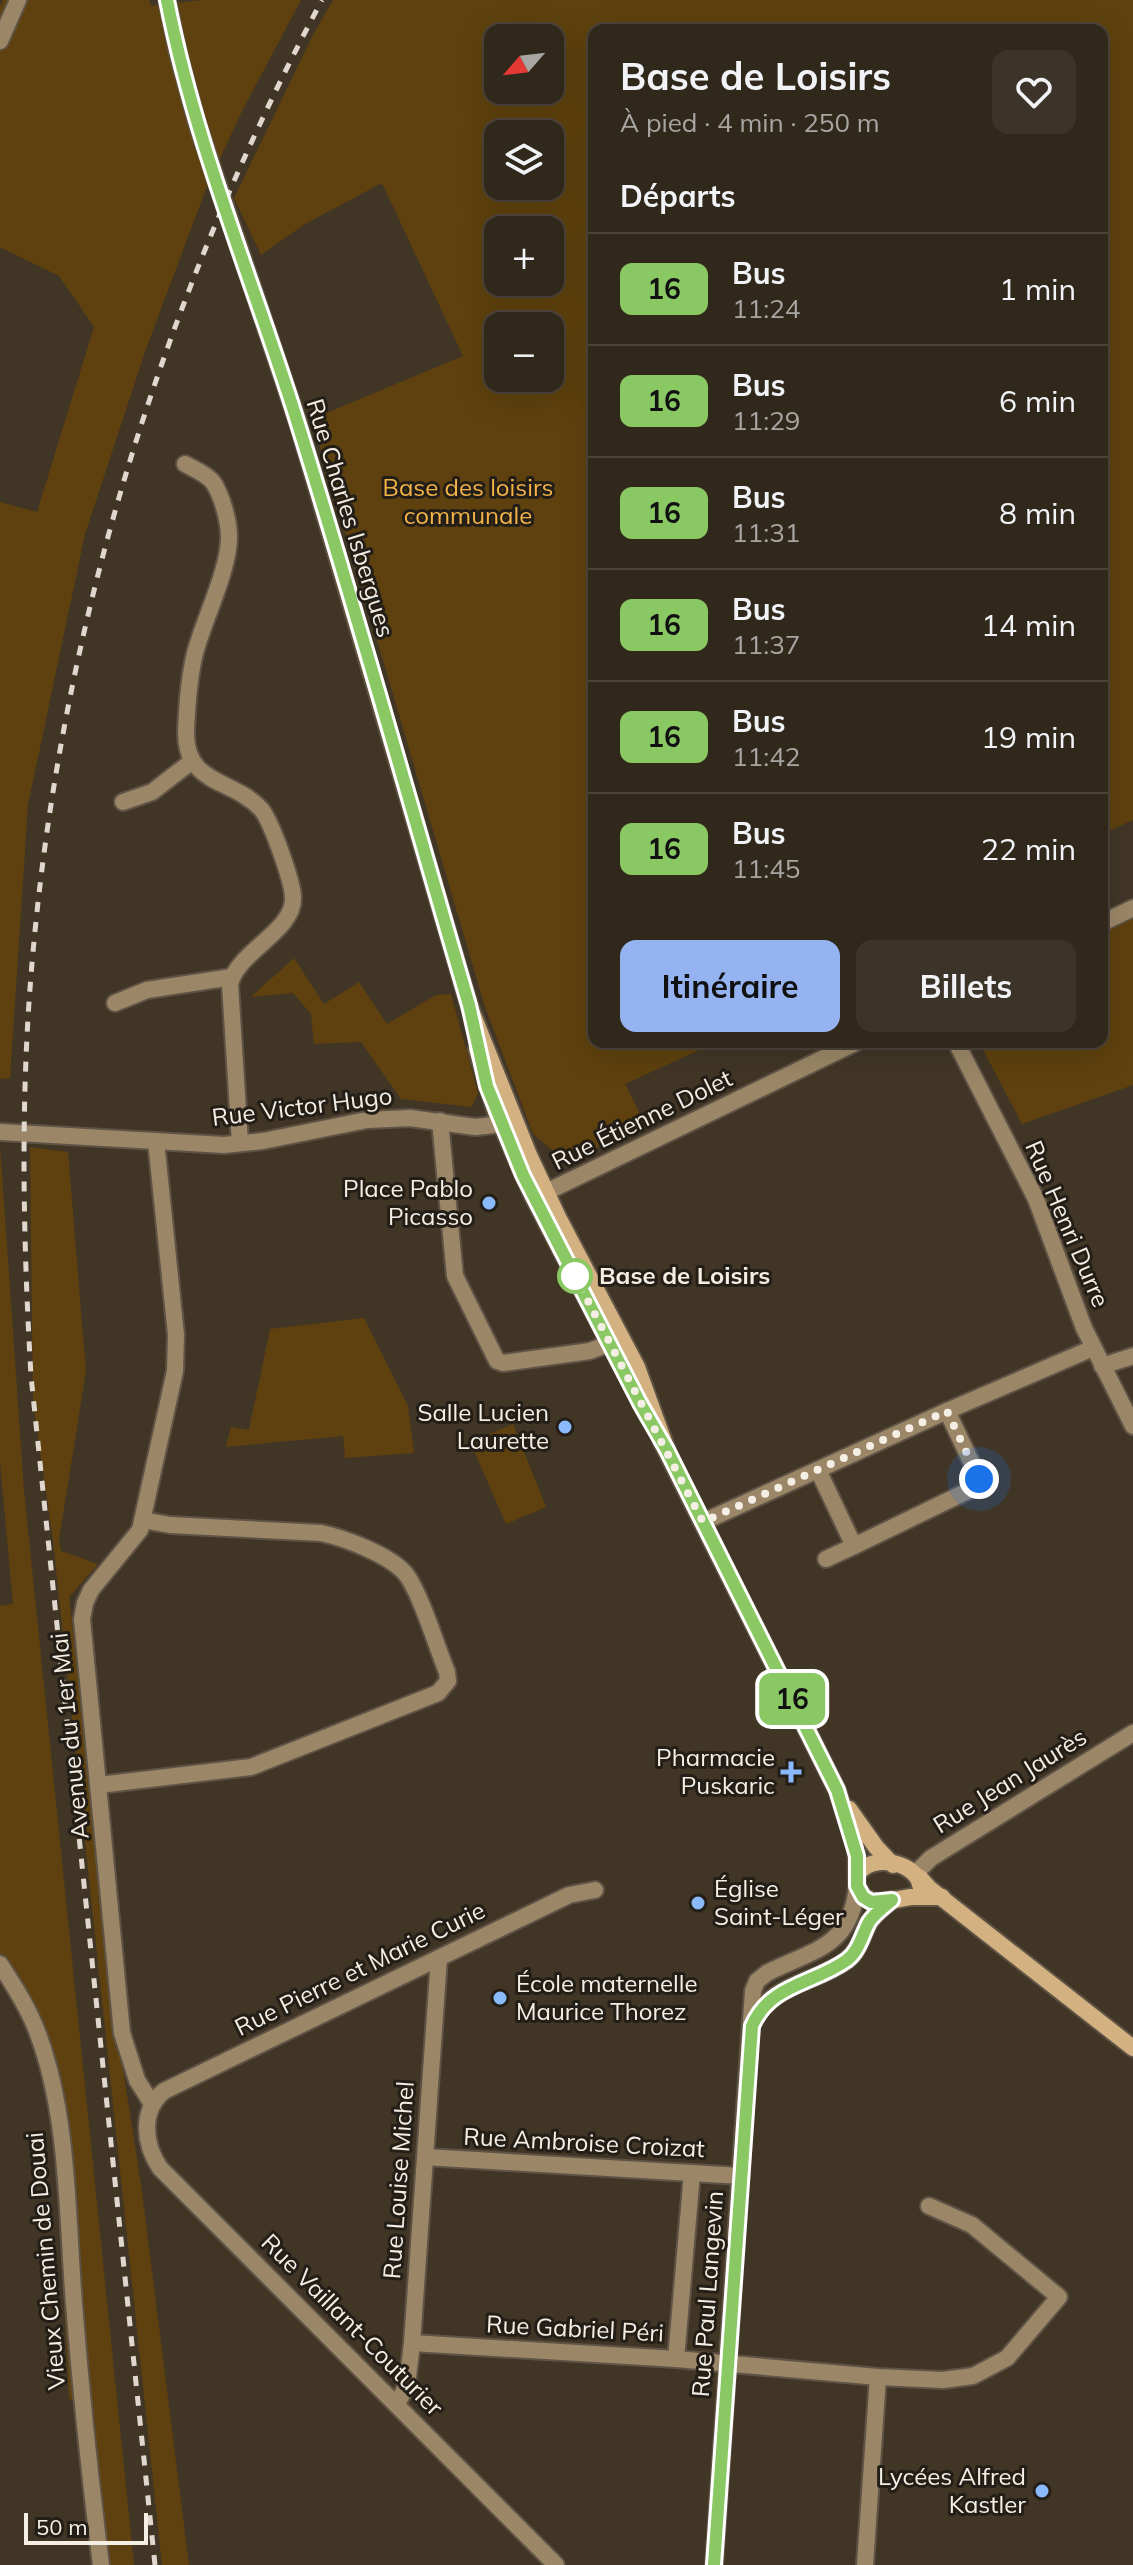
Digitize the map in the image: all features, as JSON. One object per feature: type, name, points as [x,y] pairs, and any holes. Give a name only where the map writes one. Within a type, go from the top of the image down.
[{"type":"main road","name":"Rue Charles Isbergues","points":[[167,0],[179,61],[197,123],[298,423],[469,1005],[507,1121],[540,1195],[649,1395],[667,1450],[837,1790],[876,1847],[893,1865]]},
{"type":"main road","name":"Rue Charles Isbergues","points":[[837,1790],[856,1848],[858,1880]]},
{"type":"main road","points":[[942,1897],[871,1902],[863,1897],[858,1880],[863,1866],[872,1862],[893,1865],[917,1875],[1133,2048]]},
{"type":"main road","points":[[911,1897],[920,1888],[917,1875]]},
{"type":"street","points":[[0,41],[18,0]]},
{"type":"street","points":[[185,464],[207,476],[216,487],[229,536],[226,557],[192,665],[187,750],[191,762],[200,771],[254,802],[265,814],[292,891],[292,906],[286,919],[239,965],[232,977],[230,990],[240,1143]]},
{"type":"street","points":[[123,802],[152,792],[191,762]]},
{"type":"street","points":[[1108,920],[1133,908]]},
{"type":"street","points":[[115,1003],[147,990],[232,977]]},
{"type":"street","name":"Rue Étienne Dolet","points":[[540,1195],[845,1048]]},
{"type":"street","name":"Rue Henri Durre","points":[[959,1048],[1036,1199],[1093,1348],[1133,1426]]},
{"type":"street","name":"Rue Victor Hugo","points":[[0,1132],[240,1143],[367,1120],[410,1118],[475,1127],[507,1121]]},
{"type":"street","points":[[440,1121],[455,1276],[494,1357],[503,1363],[590,1351],[617,1341]]},
{"type":"street","name":"Avenue du 1er Mai","points":[[152,2104],[137,2080],[122,2033],[82,1611],[91,1590],[131,1544],[143,1520],[177,1360],[156,1141]]},
{"type":"street","points":[[703,1522],[1093,1348]]},
{"type":"street","points":[[1102,1366],[1133,1356]]},
{"type":"street","points":[[826,1559],[978,1486],[977,1474],[947,1411]]},
{"type":"street","points":[[818,1470],[854,1546]]},
{"type":"street","points":[[99,1785],[251,1767],[438,1693],[448,1681],[412,1584],[388,1560],[339,1537],[321,1533],[170,1525],[143,1520]]},
{"type":"street","name":"Rue Jean Jaurès","points":[[917,1875],[931,1858],[1133,1733]]},
{"type":"street","name":"Rue Paul Langevin","points":[[714,2565],[753,1991],[757,1981],[842,1934],[853,1911],[858,1880]]},
{"type":"street","name":"Rue Pierre et Marie Curie","points":[[152,2104],[164,2091],[569,1895],[595,1890]]},
{"type":"street","points":[[752,2026],[761,2007],[773,1997],[840,1965],[852,1956],[870,1921],[892,1900]]},
{"type":"street","name":"Rue Louise Michel","points":[[397,2404],[407,2385],[412,2343],[439,1958]]},
{"type":"street","name":"Vieux Chemin de Douai","points":[[0,1964],[37,2032],[54,2099],[65,2178],[84,2427],[101,2565]]},
{"type":"street","name":"Rue Vaillant-Couturier","points":[[152,2104],[147,2119],[147,2136],[160,2168],[556,2565]]},
{"type":"street","name":"Rue Ambroise Croizat","points":[[425,2157],[741,2176]]},
{"type":"street","name":"Rue Paul Langevin","points":[[676,2359],[692,2173]]},
{"type":"street","name":"Rue Gabriel Péri","points":[[412,2343],[676,2359],[878,2377],[964,2378],[990,2369],[1013,2352],[1059,2297],[972,2225],[929,2206]]},
{"type":"street","points":[[865,2565],[878,2377]]},
{"type":"green space","points":[[3,0],[149,0],[151,6],[201,0],[301,0],[242,111],[206,189],[146,349],[85,534],[28,805],[10,1078],[0,1079],[0,502],[37,512],[94,327],[59,276],[0,247],[0,6]]},
{"type":"green space","name":"Base des loisirs communale","points":[[333,0],[1133,0],[1133,820],[1108,831],[1108,24],[588,24],[588,1048],[704,1048],[625,1084],[647,1128],[597,1148],[556,1153],[533,1134],[485,1007],[312,419],[463,356],[382,183],[305,224],[261,255],[234,198]]},
{"type":"green space","points":[[1133,917],[1133,1085],[1022,1124],[982,1048],[1108,1048],[1108,931]]},
{"type":"green space","points":[[294,958],[324,1004],[359,982],[387,1024],[436,995],[451,994],[478,1093],[472,1107],[401,1099],[361,1042],[314,1044],[311,1014],[293,993],[251,997]]},
{"type":"green space","points":[[0,1145],[24,1490],[134,2565],[106,2565],[85,2403],[69,2399],[57,2168],[43,2059],[0,1973],[0,1606],[13,1604],[0,1462]]},
{"type":"green space","points":[[30,1147],[68,1152],[86,1371],[59,1540],[61,1551],[98,1564],[69,1597],[123,2070],[141,2184],[189,2565],[162,2565],[53,1540],[33,1403]]},
{"type":"green space","points":[[364,1318],[408,1406],[414,1453],[345,1458],[343,1436],[226,1447],[231,1427],[249,1430],[270,1329]]},
{"type":"green space","points":[[513,1424],[546,1507],[506,1524],[470,1442]]},
{"type":"railway","points":[[155,2565],[31,1376],[24,1197],[28,1018],[40,885],[60,753],[86,622],[120,493],[161,366],[208,242],[262,120],[322,0]]},
{"type":"bus line","name":"16","points":[[167,0],[181,69],[298,423],[469,1005],[482,1070],[496,1112],[545,1221],[667,1450],[837,1790],[857,1856],[859,1892],[871,1902],[892,1900],[870,1921],[852,1956],[840,1965],[773,1997],[761,2007],[752,2026],[714,2565]]},
{"type":"place","name":"Place Pablo Picasso","points":[[489,1203]]},
{"type":"place","name":"Base de Loisirs","points":[[575,1276]]},
{"type":"place","name":"Salle Lucien Laurette","points":[[565,1427]]},
{"type":"place","name":"Pharmacie Puskaric","points":[[791,1772]]},
{"type":"place","name":"Église Saint-Léger","points":[[698,1903]]},
{"type":"place","name":"École maternelle Maurice Thorez","points":[[500,1998]]},
{"type":"place","name":"Lycées Alfred Kastler","points":[[1042,2491]]},
{"type":"route","points":[[575,1276],[703,1522],[947,1411],[979,1479]]}]
